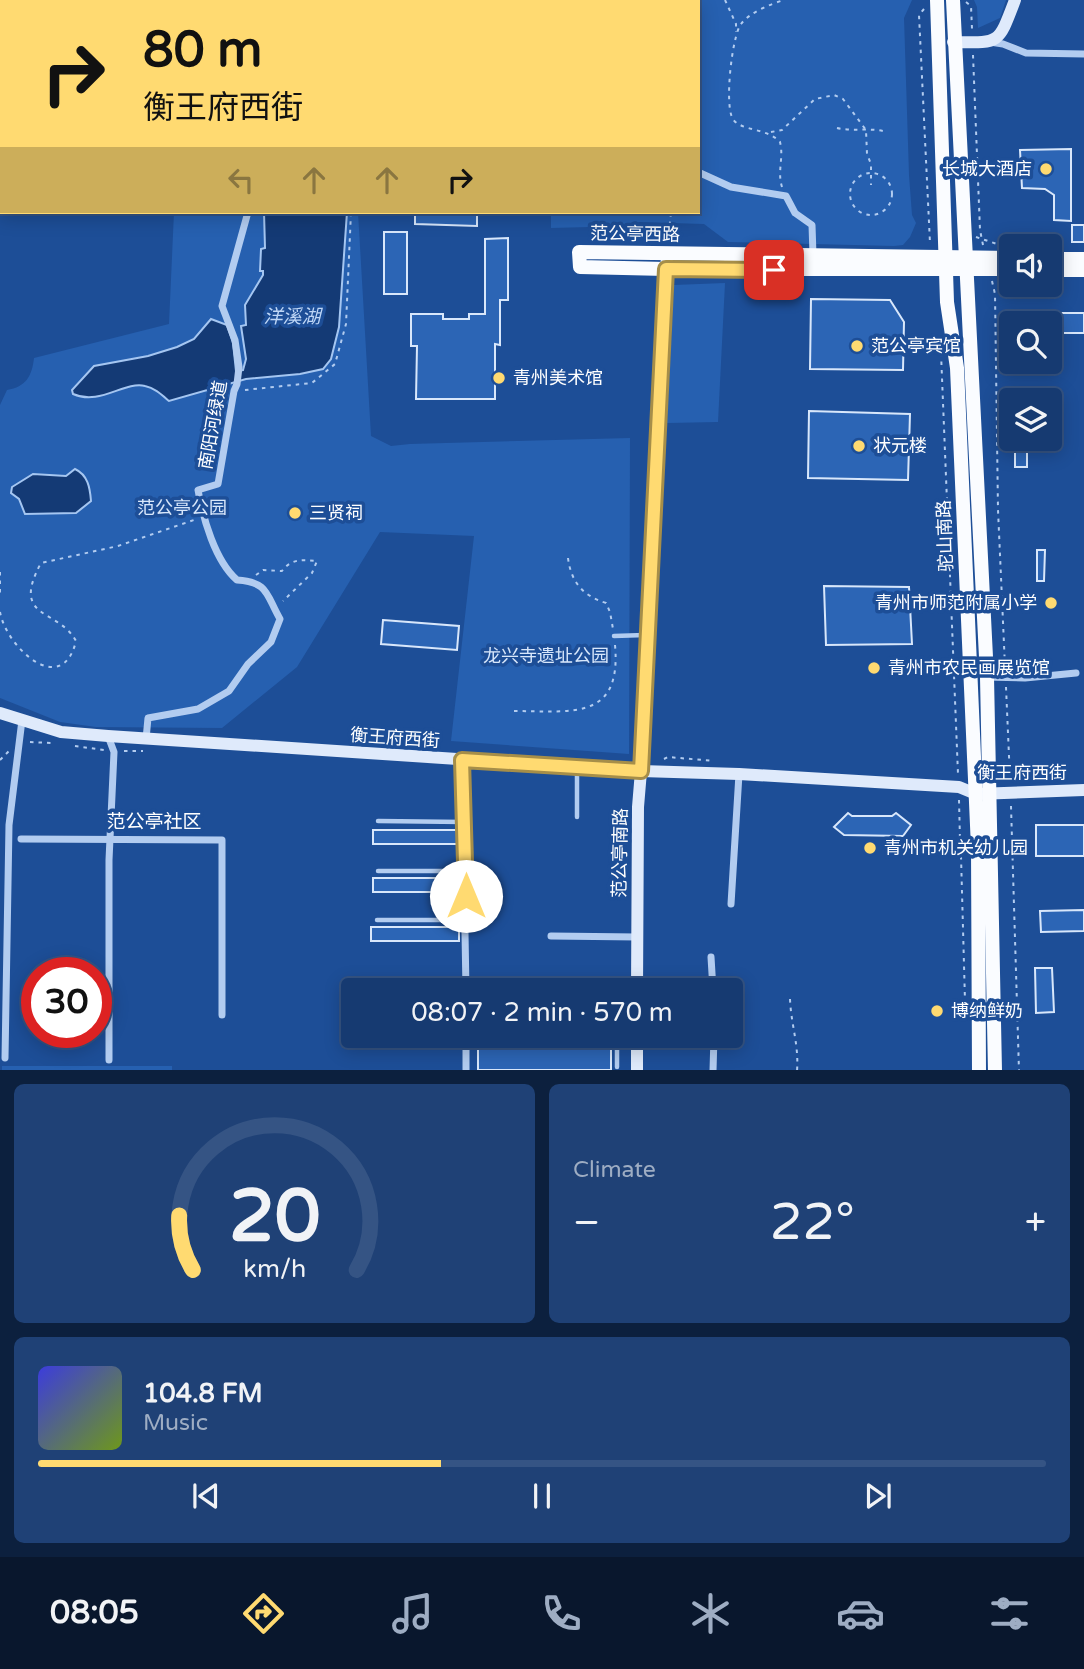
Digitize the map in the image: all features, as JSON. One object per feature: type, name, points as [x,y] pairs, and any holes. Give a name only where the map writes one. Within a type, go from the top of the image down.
[{"type":"main road","name":"驼山南路","points":[[953,0],[987,677],[995,1070]]},
{"type":"main road","name":"驼山南路","points":[[931,4],[947,302],[957,368],[978,848],[979,1070]]},
{"type":"main road","name":"范公亭西路","points":[[946,264],[813,255],[579,252],[580,267],[666,269],[967,264],[999,268]]},
{"type":"main road","name":"范公亭西路","points":[[967,264],[999,254]]},
{"type":"main road","points":[[1062,259],[1084,259]]},
{"type":"main road","points":[[1062,270],[1084,270]]},
{"type":"street","points":[[989,42],[997,38],[1003,30],[1015,0]]},
{"type":"street","points":[[953,41],[1003,44],[1026,53],[1084,54]]},
{"type":"street","points":[[700,173],[731,187],[786,197],[795,213],[812,225],[813,255]]},
{"type":"street","name":"南阳河绿道","points":[[247,214],[222,306],[235,340],[239,367],[236,388],[218,484],[198,491],[203,518],[231,575],[237,580],[248,580],[261,585],[268,592],[280,619]]},
{"type":"street","name":"范公亭南路","points":[[637,978],[638,807],[667,254]]},
{"type":"street","points":[[146,738],[148,718],[198,709],[229,691],[248,664],[271,642],[280,619]]},
{"type":"street","points":[[970,678],[1025,678],[1076,673]]},
{"type":"street","name":"衡王府西街","points":[[0,713],[61,732],[108,736],[641,771],[959,787],[976,794],[1084,790]]},
{"type":"street","points":[[5,1058],[9,825],[22,720]]},
{"type":"street","points":[[108,736],[114,752],[110,839],[109,1060]]},
{"type":"street","points":[[462,760],[466,978]]},
{"type":"street","points":[[731,905],[738,774]]},
{"type":"street","points":[[21,839],[222,840],[222,1015]]},
{"type":"street","points":[[909,851],[978,848]]},
{"type":"street","points":[[551,936],[637,937]]},
{"type":"street","points":[[711,957],[712,978]]},
{"type":"street","points":[[466,1048],[466,1070]]},
{"type":"street","points":[[637,1048],[637,1070]]},
{"type":"street","points":[[713,1070],[714,1048]]},
{"type":"lane","points":[[614,636],[648,634]]},
{"type":"lane","points":[[577,767],[577,817]]},
{"type":"lane","points":[[378,821],[465,822]]},
{"type":"lane","points":[[378,871],[465,871]]},
{"type":"lane","points":[[377,919],[466,920]]},
{"type":"lane","points":[[617,1048],[617,1067]]},
{"type":"path","points":[[725,0],[736,24],[730,88],[731,118],[737,124],[775,133],[782,130],[807,104],[820,97],[834,95],[843,99],[866,130],[871,185]]},
{"type":"path","points":[[736,33],[743,22],[766,7],[784,0]]},
{"type":"path","points":[[963,0],[971,6],[979,230],[985,255]]},
{"type":"path","points":[[930,245],[919,15],[931,4]]},
{"type":"path","points":[[837,128],[887,132]]},
{"type":"path","points":[[766,132],[780,142],[782,155],[778,172],[786,197]]},
{"type":"path","points":[[871,173],[883,176],[892,193],[889,206],[884,211],[870,215],[863,213],[853,204],[851,190],[858,178],[871,173]]},
{"type":"path","points":[[236,388],[312,383],[335,364],[346,324],[351,214]]},
{"type":"path","points":[[667,254],[671,214]]},
{"type":"path","points":[[963,232],[999,248]]},
{"type":"path","points":[[991,279],[995,295],[998,510],[1011,793],[1019,1070]]},
{"type":"path","points":[[941,343],[965,1001]]},
{"type":"path","points":[[0,612],[2,624],[26,656],[50,666],[61,666],[69,661],[76,640],[69,629],[48,619],[34,604],[31,594],[32,580],[41,563],[118,546],[203,518]]},
{"type":"path","points":[[514,711],[574,711],[598,703],[614,682],[616,669],[610,612],[606,603],[592,599],[573,580],[568,558]]},
{"type":"path","points":[[248,580],[263,570],[282,571],[289,563],[300,560],[317,561],[312,573],[280,604],[280,619]]},
{"type":"path","points":[[0,572],[0,593]]},
{"type":"path","points":[[790,999],[791,1025],[797,1035],[797,1070]]},
{"type":"green space","points":[[700,0],[912,0],[904,18],[909,175],[912,215],[916,223],[903,245],[728,242],[704,224],[639,222],[631,226],[551,228],[551,214],[700,214]]},
{"type":"green space","points":[[974,0],[1006,0],[1000,18],[978,28]]},
{"type":"green space","name":"范公亭公园","points":[[174,214],[358,214],[371,436],[391,446],[630,438],[629,754],[451,741],[474,536],[380,532],[297,667],[222,728],[96,727],[60,722],[0,698],[0,405],[7,390],[27,380],[34,358],[169,324]]},
{"type":"green space","points":[[725,283],[718,422],[667,423],[674,285]]},
{"type":"green space","points":[[2,1066],[172,1066],[172,1070],[2,1070]]},
{"type":"water","name":"洋溪湖","points":[[264,214],[347,214],[339,327],[331,359],[323,369],[246,379],[169,401],[152,388],[137,385],[93,397],[73,394],[72,390],[94,366],[148,356],[177,347],[194,339],[211,319],[227,325],[233,343],[236,371],[243,370],[246,359],[241,326],[246,325],[245,305],[263,275],[263,271],[260,271],[261,249],[265,248]]},
{"type":"water","points":[[75,469],[86,478],[91,501],[76,513],[25,514],[19,499],[11,493],[12,487],[33,474],[66,476]]},
{"type":"building","name":"长城大酒店","points":[[1071,149],[1071,221],[1054,220],[1054,195],[1045,189],[1022,188],[1020,150]]},
{"type":"building","points":[[415,214],[477,214],[477,226],[415,224]]},
{"type":"building","points":[[1072,225],[1084,225],[1084,242],[1072,242]]},
{"type":"building","points":[[384,232],[407,232],[407,294],[384,294]]},
{"type":"building","points":[[508,238],[508,300],[500,300],[500,345],[495,344],[495,399],[416,399],[417,346],[411,346],[411,314],[443,314],[443,319],[469,319],[469,314],[485,314],[485,239]]},
{"type":"building","name":"范公亭宾馆","points":[[811,299],[890,300],[904,322],[903,370],[810,369]]},
{"type":"building","points":[[1062,313],[1084,313],[1084,333],[1062,333]]},
{"type":"building","name":"状元楼","points":[[809,411],[910,414],[908,480],[808,478]]},
{"type":"building","points":[[1015,451],[1027,451],[1027,467],[1015,467]]},
{"type":"building","points":[[1037,550],[1045,550],[1044,581],[1037,581]]},
{"type":"building","points":[[824,586],[909,587],[912,644],[826,645]]},
{"type":"building","points":[[383,620],[459,626],[457,650],[381,644]]},
{"type":"building","points":[[848,813],[852,816],[892,816],[896,813],[911,825],[903,836],[844,835],[834,827]]},
{"type":"building","points":[[1036,825],[1084,825],[1084,856],[1036,856]]},
{"type":"building","points":[[373,830],[457,830],[457,844],[373,844]]},
{"type":"building","points":[[373,878],[458,878],[458,892],[373,892]]},
{"type":"building","points":[[1084,910],[1084,931],[1041,932],[1040,911]]},
{"type":"building","points":[[371,927],[459,927],[459,941],[371,941]]},
{"type":"building","points":[[1035,968],[1052,968],[1054,1012],[1036,1013]]},
{"type":"building","points":[[478,1048],[611,1048],[611,1070],[478,1070]]},
{"type":"place","name":"长城大酒店","points":[[1046,169]]},
{"type":"place","name":"范公亭宾馆","points":[[857,346]]},
{"type":"place","name":"青州美术馆","points":[[499,378]]},
{"type":"place","name":"状元楼","points":[[859,446]]},
{"type":"place","name":"三贤祠","points":[[295,513]]},
{"type":"place","name":"青州市师范附属小学","points":[[1051,603]]},
{"type":"place","name":"青州市农民画展览馆","points":[[874,668]]},
{"type":"place","name":"青州市机关幼儿园","points":[[870,848]]},
{"type":"place","name":"博纳鲜奶","points":[[937,1011]]},
{"type":"district","name":"范公亭社区","points":[[154,821]]},
{"type":"route","points":[[466,896],[462,760],[641,771],[666,269],[774,270]]},
{"type":"park label","name":"龙兴寺遗址公园","points":[[546,656]]}]
